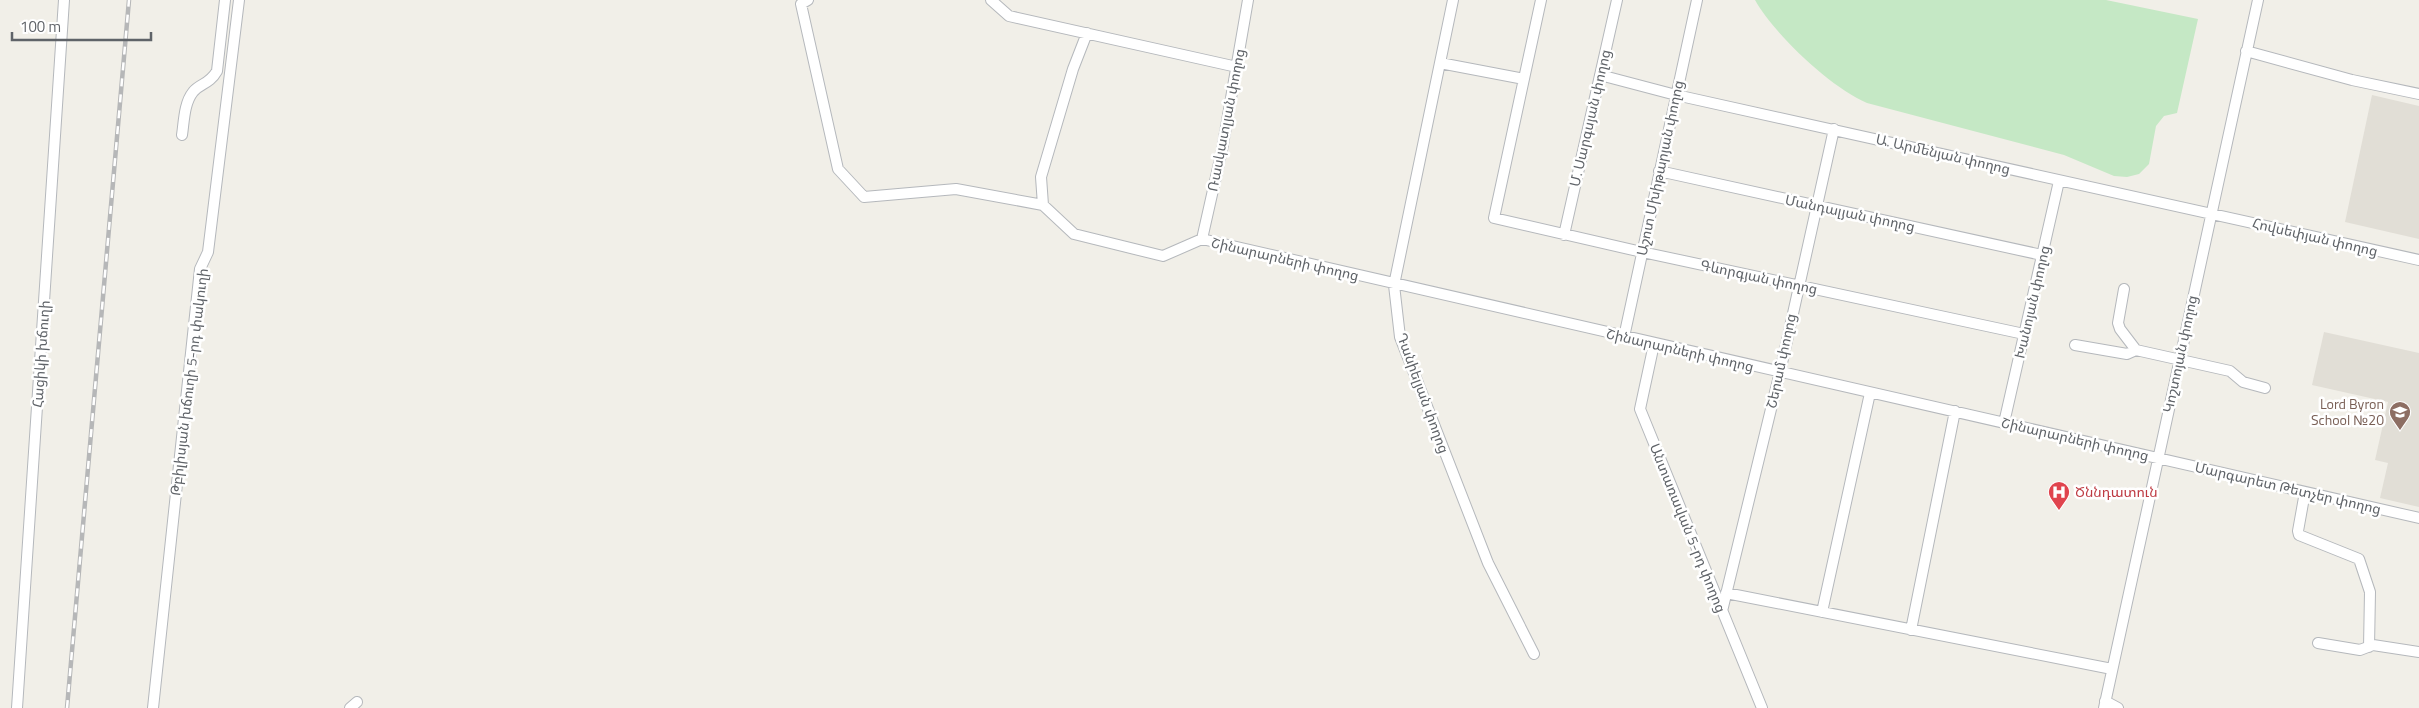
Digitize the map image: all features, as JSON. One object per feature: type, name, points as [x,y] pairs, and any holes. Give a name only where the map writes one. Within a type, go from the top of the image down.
[{"type":"street","name":"Հացիկի խճուղի","points":[[17,708],[64,0]]},
{"type":"street","points":[[182,135],[188,100],[194,90],[212,79],[217,71],[225,0]]},
{"type":"street","name":"Թբիլիսյան խճուղի 5-րդ փակուղի","points":[[155,708],[200,269],[208,252],[239,0]]},
{"type":"street","points":[[808,0],[801,4],[838,169],[864,197],[956,189],[1043,205],[1074,234],[1163,256],[1202,240]]},
{"type":"street","points":[[991,0],[1004,4],[1009,16],[1236,67]]},
{"type":"street","name":"Ռասկատլյան փողոց","points":[[1202,240],[1222,150],[1248,0]]},
{"type":"street","name":"Դանիելյան փողոց","points":[[1452,0],[1394,285],[1400,337],[1488,563],[1534,654]]},
{"type":"street","points":[[1440,63],[1524,79],[1541,0]]},
{"type":"street","name":"Մ. Սարգսյան փողոց","points":[[1564,235],[1617,0]]},
{"type":"street","name":"Աշոտ Մխիթարյան փողոց","points":[[1624,337],[1697,0]]},
{"type":"street","name":"Կոշտոյան փողոց","points":[[2104,705],[2258,0]]},
{"type":"street","points":[[1043,205],[1041,177],[1073,69],[1087,33]]},
{"type":"street","points":[[2246,51],[2352,80],[2419,94]]},
{"type":"street","name":"Ա. Արմենյան փողոց","points":[[1600,76],[1676,95],[2059,181],[2211,212]]},
{"type":"street","name":"Գևորգյան փողոց","points":[[1524,79],[1494,218],[1797,286],[2024,334]]},
{"type":"street","name":"Շերամ փողոց","points":[[1722,611],[1780,372],[1797,286],[1834,129]]},
{"type":"street","name":"Մանդալյան փողոց","points":[[1659,171],[2042,255]]},
{"type":"street","name":"Խանոյան փողոց","points":[[2004,423],[2059,181]]},
{"type":"street","name":"Հովսեփյան փողոց","points":[[2211,212],[2419,260]]},
{"type":"street","name":"Շինարարների փողոց","points":[[1202,240],[2158,457]]},
{"type":"street","points":[[2124,289],[2118,324],[2136,350]]},
{"type":"street","name":"Անտառավան 5-րդ փողոց","points":[[1654,344],[1640,409],[1762,708]]},
{"type":"street","points":[[2075,345],[2127,354],[2136,350],[2230,371],[2243,382],[2265,388]]},
{"type":"street","points":[[1822,612],[1870,392]]},
{"type":"street","points":[[1911,630],[1954,412]]},
{"type":"street","name":"Մարգարետ Թետչեր փողոց","points":[[2158,457],[2419,518]]},
{"type":"street","points":[[2305,492],[2298,531],[2299,535],[2359,559],[2370,592],[2369,647]]},
{"type":"street","points":[[1726,593],[2112,669]]},
{"type":"street","points":[[2318,643],[2360,650],[2373,645],[2419,652]]},
{"type":"street","points":[[2104,705],[2118,708]]},
{"type":"shaded area","points":[[2372,95],[2419,106],[2419,239],[2345,222]]},
{"type":"shaded area","name":"Lord Byron School №20","points":[[2324,332],[2419,353],[2419,507],[2380,498],[2388,463],[2375,460],[2388,402],[2312,385]]},
{"type":"green space","points":[[1755,0],[2106,0],[2198,19],[2177,113],[2164,116],[2156,126],[2149,164],[2139,174],[2127,177],[2114,176],[2064,155],[1867,103],[1837,85],[1805,59],[1776,29]]},
{"type":"railway","points":[[67,708],[129,0]]},
{"type":"place","name":"Lord Byron School №20","points":[[2400,431]]},
{"type":"place","name":"Ծննդատուն","points":[[2059,511]]}]
